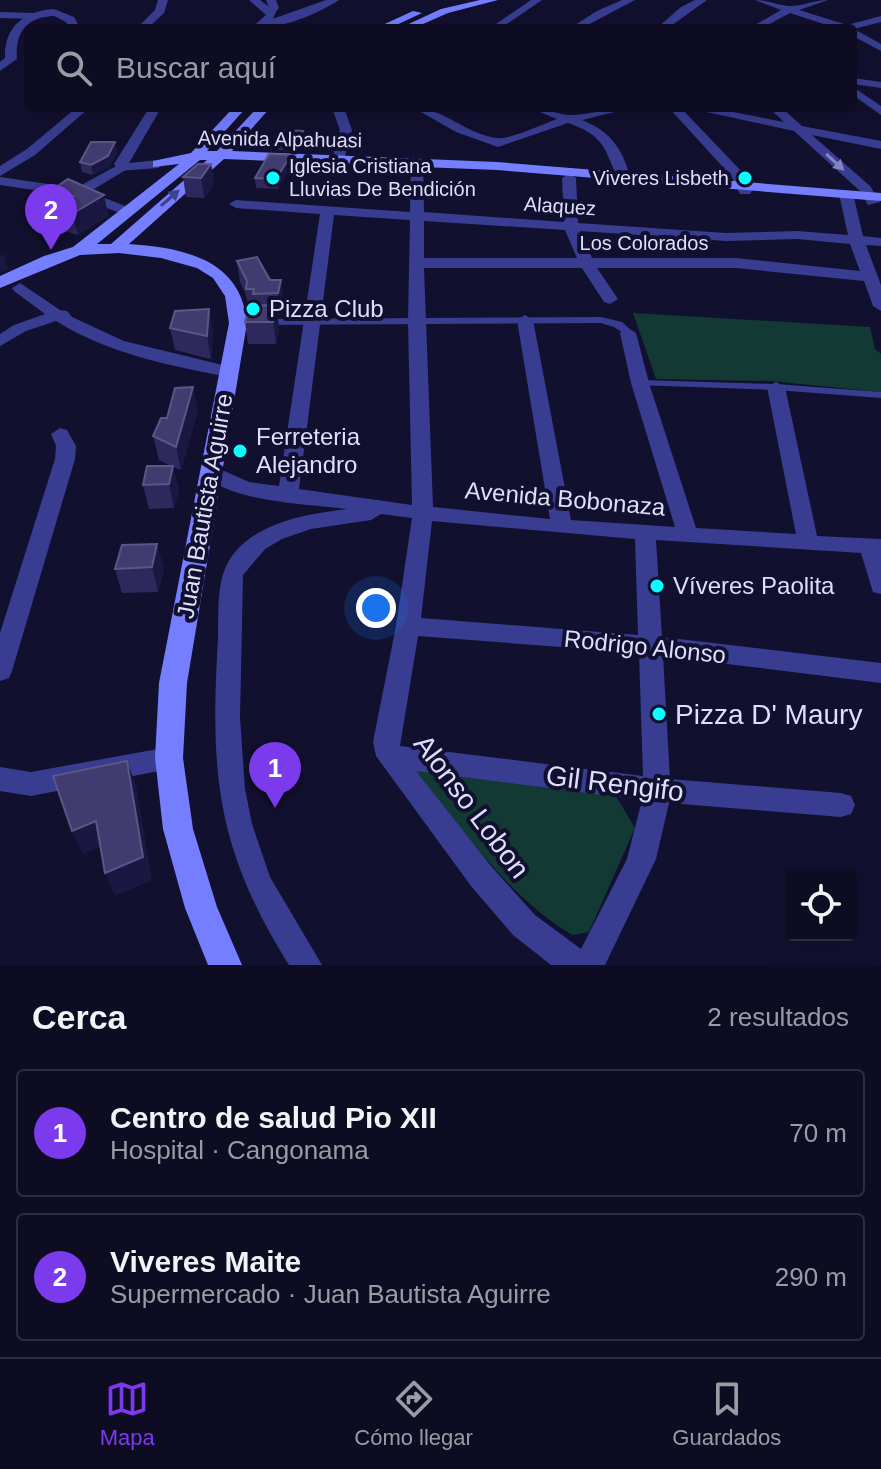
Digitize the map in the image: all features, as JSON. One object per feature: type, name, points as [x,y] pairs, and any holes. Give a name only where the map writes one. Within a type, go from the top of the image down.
[{"type":"main road","points":[[391,24],[448,0]]},
{"type":"main road","points":[[414,24],[445,11],[493,0]]},
{"type":"main road","points":[[79,250],[192,159],[236,112]]},
{"type":"main road","points":[[112,251],[217,158],[260,112]]},
{"type":"main road","name":"Avenida Alpahuasi","points":[[217,158],[497,166],[877,200]]},
{"type":"main road","name":"Avenida Alpahuasi","points":[[158,164],[217,158],[338,160],[745,188]]},
{"type":"main road","name":"Juan Bautista Aguirre","points":[[0,283],[79,250],[168,254],[207,266],[230,287],[236,302],[238,323],[173,683],[169,758],[178,829],[201,908],[225,965]]},
{"type":"street","points":[[146,24],[160,11],[163,0]]},
{"type":"street","points":[[254,0],[266,16],[281,21],[334,0]]},
{"type":"street","points":[[501,24],[537,0]]},
{"type":"street","points":[[582,24],[630,0]]},
{"type":"street","points":[[667,24],[684,9],[702,0]]},
{"type":"street","points":[[760,0],[835,24]]},
{"type":"street","points":[[762,24],[790,9],[823,0]]},
{"type":"street","points":[[0,15],[64,14],[72,24]]},
{"type":"street","points":[[25,24],[34,16]]},
{"type":"street","points":[[857,25],[881,19]]},
{"type":"street","points":[[0,68],[11,59],[5,47],[24,24]]},
{"type":"street","points":[[857,34],[881,48]]},
{"type":"street","points":[[857,82],[881,85]]},
{"type":"street","points":[[857,93],[881,112]]},
{"type":"street","points":[[0,172],[31,152],[78,112]]},
{"type":"street","points":[[78,192],[123,168],[121,164],[153,112]]},
{"type":"street","points":[[338,160],[346,130],[339,112]]},
{"type":"street","points":[[428,112],[460,129],[498,143],[568,119],[604,112]]},
{"type":"street","points":[[548,112],[587,126],[611,141],[623,176]]},
{"type":"street","points":[[679,112],[708,141],[745,188]]},
{"type":"street","points":[[714,112],[881,145]]},
{"type":"street","points":[[780,112],[877,200]]},
{"type":"street","points":[[497,166],[498,143]]},
{"type":"street","name":"Avenida Alpahuasi","points":[[123,168],[158,164]]},
{"type":"street","name":"Alonso Lobon","points":[[417,166],[408,626],[386,742],[389,756],[515,915],[576,965]]},
{"type":"street","points":[[569,178],[571,227],[587,264],[610,299]]},
{"type":"street","points":[[0,181],[78,192],[128,212]]},
{"type":"street","points":[[847,197],[856,239],[881,306]]},
{"type":"street","name":"Alaquez","points":[[236,204],[726,237],[797,235],[881,242]]},
{"type":"street","points":[[288,494],[328,209]]},
{"type":"street","name":"Los Colorados","points":[[416,263],[763,264],[871,277]]},
{"type":"street","points":[[20,288],[61,314],[148,355],[229,372]]},
{"type":"street","points":[[0,341],[20,328],[61,314]]},
{"type":"street","points":[[525,320],[562,527]]},
{"type":"street","points":[[238,323],[601,320],[618,324],[628,333],[640,383],[688,535]]},
{"type":"street","points":[[776,387],[808,542]]},
{"type":"street","points":[[0,671],[65,459],[66,446],[60,434]]},
{"type":"street","name":"Avenida Bobonaza","points":[[211,471],[246,488],[412,511],[562,527],[876,546]]},
{"type":"street","name":"Avenida Bobonaza","points":[[204,502],[246,488]]},
{"type":"street","points":[[307,965],[268,900],[249,860],[236,816],[229,769],[228,729],[232,574],[241,557],[271,534],[324,519],[412,511]]},
{"type":"street","points":[[589,965],[647,849],[656,817],[645,533]]},
{"type":"street","points":[[876,546],[881,586]]},
{"type":"street","name":"Rodrigo Alonso","points":[[408,626],[650,645],[881,673]]},
{"type":"street","name":"Gil Rengifo","points":[[389,756],[657,790],[841,805]]},
{"type":"street","points":[[0,779],[31,784],[169,758]]},
{"type":"lane","points":[[640,383],[776,387],[881,395]]},
{"type":"green space","points":[[633,313],[870,327],[875,349],[881,354],[881,392],[770,381],[656,379]]},
{"type":"green space","points":[[411,766],[616,796],[635,828],[589,932],[573,935],[527,901],[486,858]]},
{"type":"building","points":[[282,130],[303,131],[298,141],[277,140]]},
{"type":"building","points":[[91,142],[115,142],[108,156],[91,165],[80,162]]},
{"type":"building","points":[[269,154],[291,155],[276,179],[255,178]]},
{"type":"building","points":[[198,164],[211,164],[201,178],[183,177]]},
{"type":"building","points":[[68,179],[104,195],[72,214],[52,208],[74,196],[49,192]]},
{"type":"building","points":[[257,257],[270,280],[281,280],[278,293],[253,294],[254,289],[246,289],[247,281],[237,261]]},
{"type":"building","points":[[276,305],[273,322],[245,322],[249,306]]},
{"type":"building","points":[[209,309],[207,336],[170,328],[175,311]]},
{"type":"building","points":[[193,387],[176,447],[153,436],[161,418],[167,418],[175,388]]},
{"type":"building","points":[[147,466],[173,466],[169,484],[143,485]]},
{"type":"building","points":[[157,544],[152,567],[115,569],[122,545]]},
{"type":"building","points":[[127,761],[143,857],[105,873],[96,821],[72,831],[53,776]]},
{"type":"place","name":"Iglesia Cristiana Lluvias De Bendición","points":[[273,178]]},
{"type":"place","name":"Viveres Lisbeth","points":[[745,178]]},
{"type":"place","name":"Viveres Maite","points":[[51,250]]},
{"type":"place","name":"Pizza Club","points":[[253,309]]},
{"type":"place","name":"Ferreteria Alejandro","points":[[240,451]]},
{"type":"place","name":"Víveres Paolita","points":[[657,586]]},
{"type":"place","name":"Pizza D' Maury","points":[[659,714]]},
{"type":"place","name":"Centro de salud Pio XII","points":[[275,808]]}]
